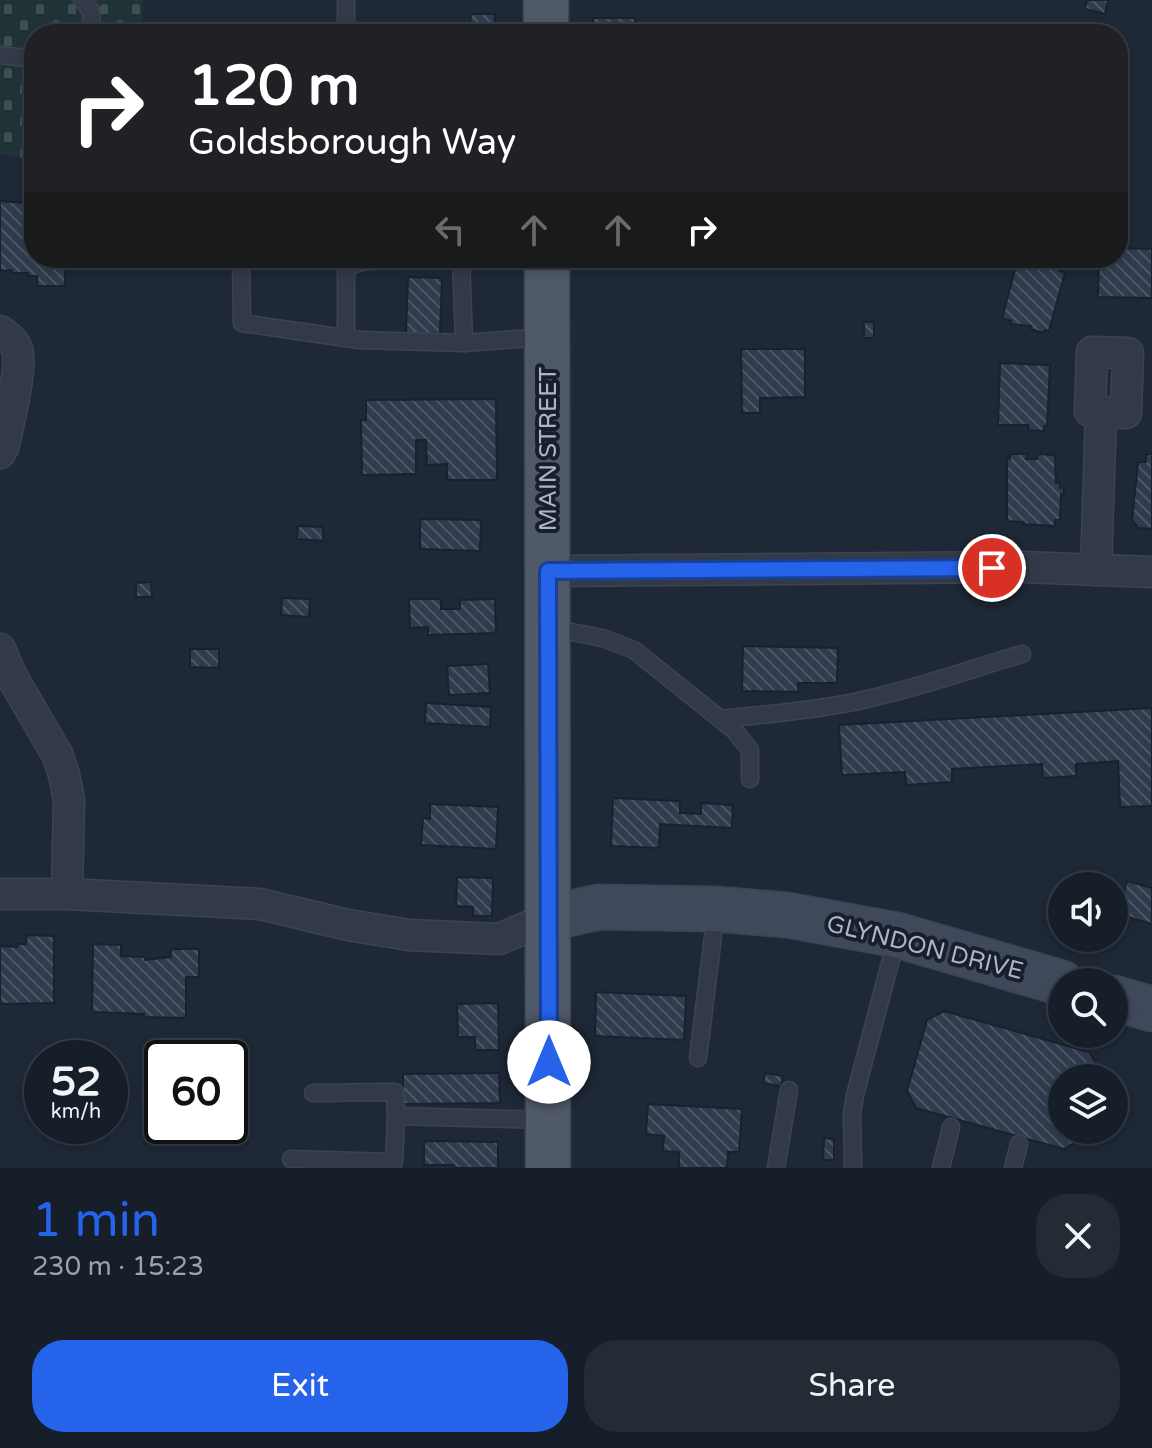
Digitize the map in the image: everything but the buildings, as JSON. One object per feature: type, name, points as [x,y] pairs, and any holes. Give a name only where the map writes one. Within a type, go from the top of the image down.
[{"type":"main road","points":[[546,0],[546,24]]},
{"type":"main road","name":"MAIN STREET","points":[[547,268],[548,1168]]},
{"type":"street","points":[[0,331],[10,338],[17,350],[17,370],[0,453]]},
{"type":"street","points":[[1096,570],[1101,412]]},
{"type":"street","points":[[548,571],[1007,567],[1152,572]]},
{"type":"street","points":[[0,649],[11,675],[58,756],[64,775],[69,800],[67,894]]},
{"type":"street","points":[[0,894],[67,894],[260,904],[348,925],[409,935],[499,939],[549,918]]},
{"type":"street","name":"GLYNDON DRIVE","points":[[549,918],[599,907],[716,909],[787,915],[897,935],[1048,979]]},
{"type":"street","points":[[1128,1002],[1152,1009]]},
{"type":"lane","points":[[82,0],[91,11],[92,24]]},
{"type":"lane","points":[[346,0],[346,24]]},
{"type":"lane","points":[[0,55],[24,58]]},
{"type":"lane","points":[[241,268],[242,323],[346,338],[464,343],[547,337]]},
{"type":"lane","points":[[346,268],[346,338]]},
{"type":"lane","points":[[461,268],[464,343]]},
{"type":"lane","points":[[548,627],[603,638],[634,650],[734,730],[750,750],[750,779]]},
{"type":"lane","points":[[720,719],[792,713],[852,702],[1022,654]]},
{"type":"lane","points":[[698,1058],[716,909]]},
{"type":"lane","points":[[853,1168],[852,1114],[855,1095],[897,935]]},
{"type":"lane","points":[[776,1168],[789,1090]]},
{"type":"lane","points":[[291,1159],[394,1162],[395,1092],[313,1093]]},
{"type":"lane","points":[[396,1116],[549,1120]]},
{"type":"lane","points":[[941,1168],[951,1127]]},
{"type":"lane","points":[[1013,1168],[1019,1144]]},
{"type":"green space","points":[[0,0],[143,0],[142,24],[24,24],[24,158],[0,154]]},
{"type":"route","points":[[549,1062],[548,571],[992,568]]}]
